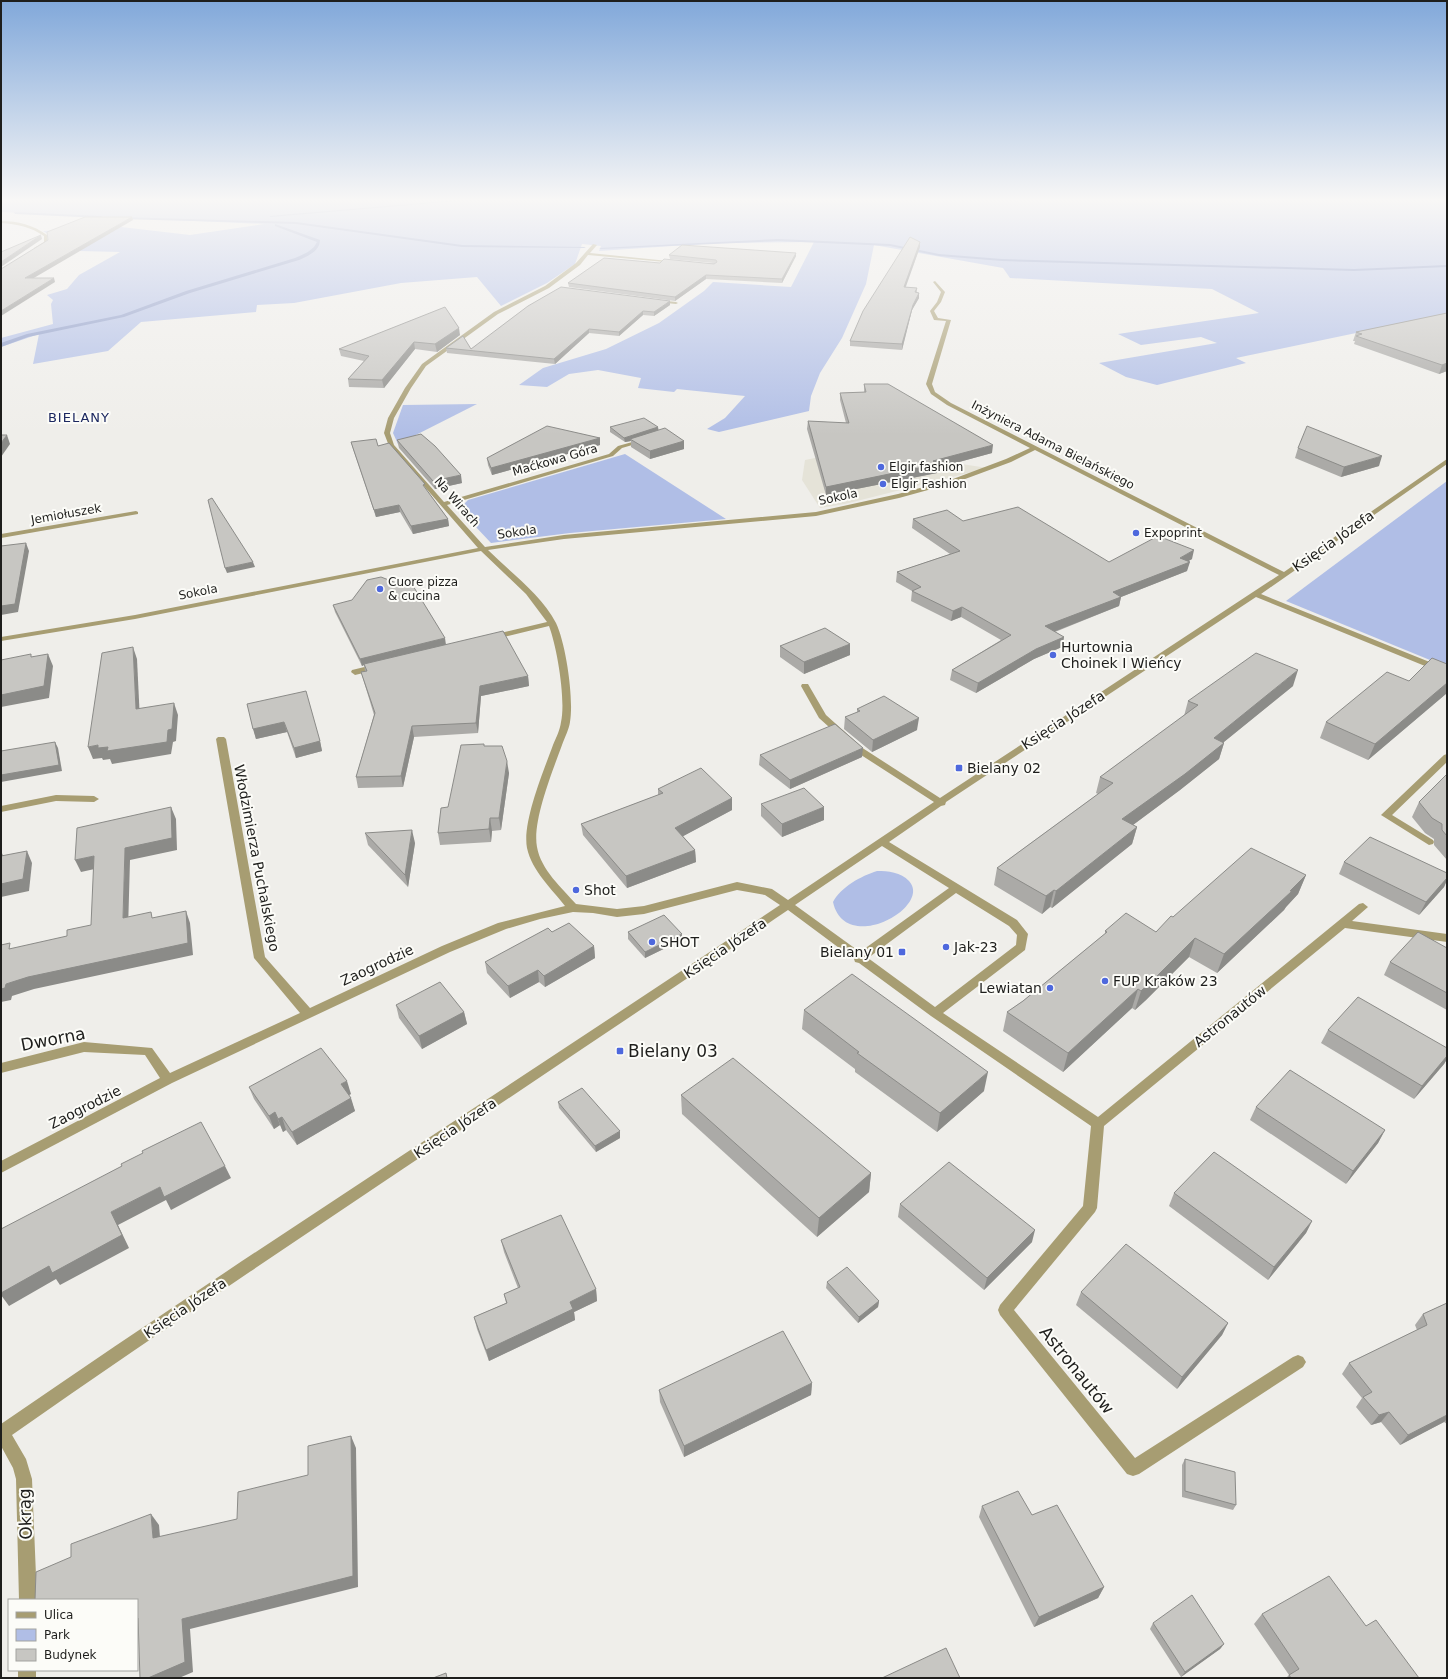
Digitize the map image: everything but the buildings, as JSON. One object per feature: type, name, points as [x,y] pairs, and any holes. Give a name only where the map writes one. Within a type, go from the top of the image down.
[{"type":"street","name":"Na Wirach","points":[[559,278],[547,287],[496,313],[424,365],[417,373],[390,422],[387,434],[391,445],[483,549],[529,593],[552,623],[557,638],[566,706],[566,722],[533,823],[532,847],[543,869],[573,908]]},
{"type":"street","name":"Inżyniera Adama Bielańskiego","points":[[935,282],[943,292],[939,302],[932,311],[933,315],[936,319],[949,320],[929,384],[933,393],[949,404],[1284,575]]},
{"type":"street","points":[[547,287],[555,288]]},
{"type":"street","points":[[653,300],[676,303]]},
{"type":"street","name":"Maćkowa Góra","points":[[443,504],[611,455],[620,448],[649,439]]},
{"type":"street","name":"Sokola","points":[[1,639],[136,617],[483,549],[564,538],[816,514],[848,508],[953,481],[1003,464],[1034,448]]},
{"type":"street","name":"Księcia Józefa","points":[[2,1433],[105,1361],[942,803],[1005,758],[1284,575],[1447,461]]},
{"type":"street","name":"Jemiołuszek","points":[[1,536],[136,513]]},
{"type":"street","points":[[1255,594],[1447,672]]},
{"type":"street","points":[[484,640],[552,623]]},
{"type":"street","points":[[355,672],[385,664]]},
{"type":"street","points":[[805,686],[822,716],[861,751],[942,803]]},
{"type":"street","name":"Włodzimierza Puchalskiego","points":[[221,739],[260,958],[308,1014]]},
{"type":"street","points":[[1429,842],[1386,815],[1447,757]]},
{"type":"street","points":[[1,809],[56,798],[94,799]]},
{"type":"street","points":[[882,842],[1014,923],[1023,934],[1021,947],[935,1013]]},
{"type":"street","name":"Zaogrodzie","points":[[1,1167],[168,1080],[446,949],[502,926],[540,915],[573,908],[593,909],[617,913],[644,910],[737,886],[768,892],[788,905]]},
{"type":"street","points":[[859,959],[956,888]]},
{"type":"street","points":[[788,905],[859,959],[935,1013],[1098,1124]]},
{"type":"street","name":"Astronautów","points":[[1298,1362],[1132,1468],[1005,1310],[1090,1208],[1098,1124],[1363,907]]},
{"type":"street","points":[[1344,924],[1447,938]]},
{"type":"street","name":"Dworna","points":[[1,1068],[84,1047],[148,1051],[168,1080]]},
{"type":"street","name":"Okrąg","points":[[2,1433],[20,1465],[24,1479],[28,1599]]},
{"type":"shaded area","name":"Elgir Fashion","points":[[860,449],[988,468],[845,504],[820,508],[802,480],[805,460]]},
{"type":"green space","points":[[76,278],[460,278],[401,283],[294,303],[257,305],[256,312],[141,322],[108,351],[33,364],[39,334],[1,347],[1,338],[53,324],[51,304],[53,300],[47,295],[67,289]]},
{"type":"green space","points":[[478,278],[554,278],[547,283],[501,306]]},
{"type":"green space","points":[[795,278],[867,278],[842,338],[820,373],[811,396],[809,411],[719,432],[707,429],[725,418],[745,396],[677,389],[674,392],[638,388],[641,378],[598,370],[569,374],[547,387],[519,385],[543,368],[606,349],[659,323],[704,291],[713,282],[791,287]]},
{"type":"green space","points":[[1016,278],[1447,278],[1447,314],[1236,358],[1246,363],[1157,385],[1126,377],[1099,363],[1217,343],[1201,337],[1141,345],[1118,334],[1259,313],[1212,289]]},
{"type":"green space","points":[[477,404],[398,444],[393,433],[403,405]]},
{"type":"green space","points":[[625,454],[726,519],[570,533],[491,543],[459,509],[468,500]]},
{"type":"green space","points":[[1447,481],[1447,667],[1286,601]]},
{"type":"green space","points":[[877,871],[898,874],[909,881],[913,892],[909,903],[899,913],[884,922],[869,926],[853,925],[841,918],[833,902],[846,887],[864,876]]},
{"type":"waterway","points":[[1,345],[27,336],[122,316],[188,292],[233,278]]},
{"type":"place","name":"Elgir fashion","points":[[881,467]]},
{"type":"place","name":"Elgir Fashion","points":[[883,484]]},
{"type":"place","name":"Expoprint","points":[[1136,533]]},
{"type":"place","name":"Cuore pizza & cucina","points":[[380,589]]},
{"type":"place","name":"Hurtownia Choinek I Wieńcy","points":[[1053,655]]},
{"type":"place","name":"Bielany 02","points":[[959,768]]},
{"type":"place","name":"Shot","points":[[576,890]]},
{"type":"place","name":"SHOT","points":[[652,942]]},
{"type":"place","name":"Jak-23","points":[[946,947]]},
{"type":"place","name":"Bielany 01","points":[[902,952]]},
{"type":"place","name":"FUP Kraków 23","points":[[1105,981]]},
{"type":"place","name":"Lewiatan","points":[[1050,988]]},
{"type":"place","name":"Bielany 03","points":[[620,1051]]},
{"type":"district","name":"BIELANY","points":[[79,417]]}]
